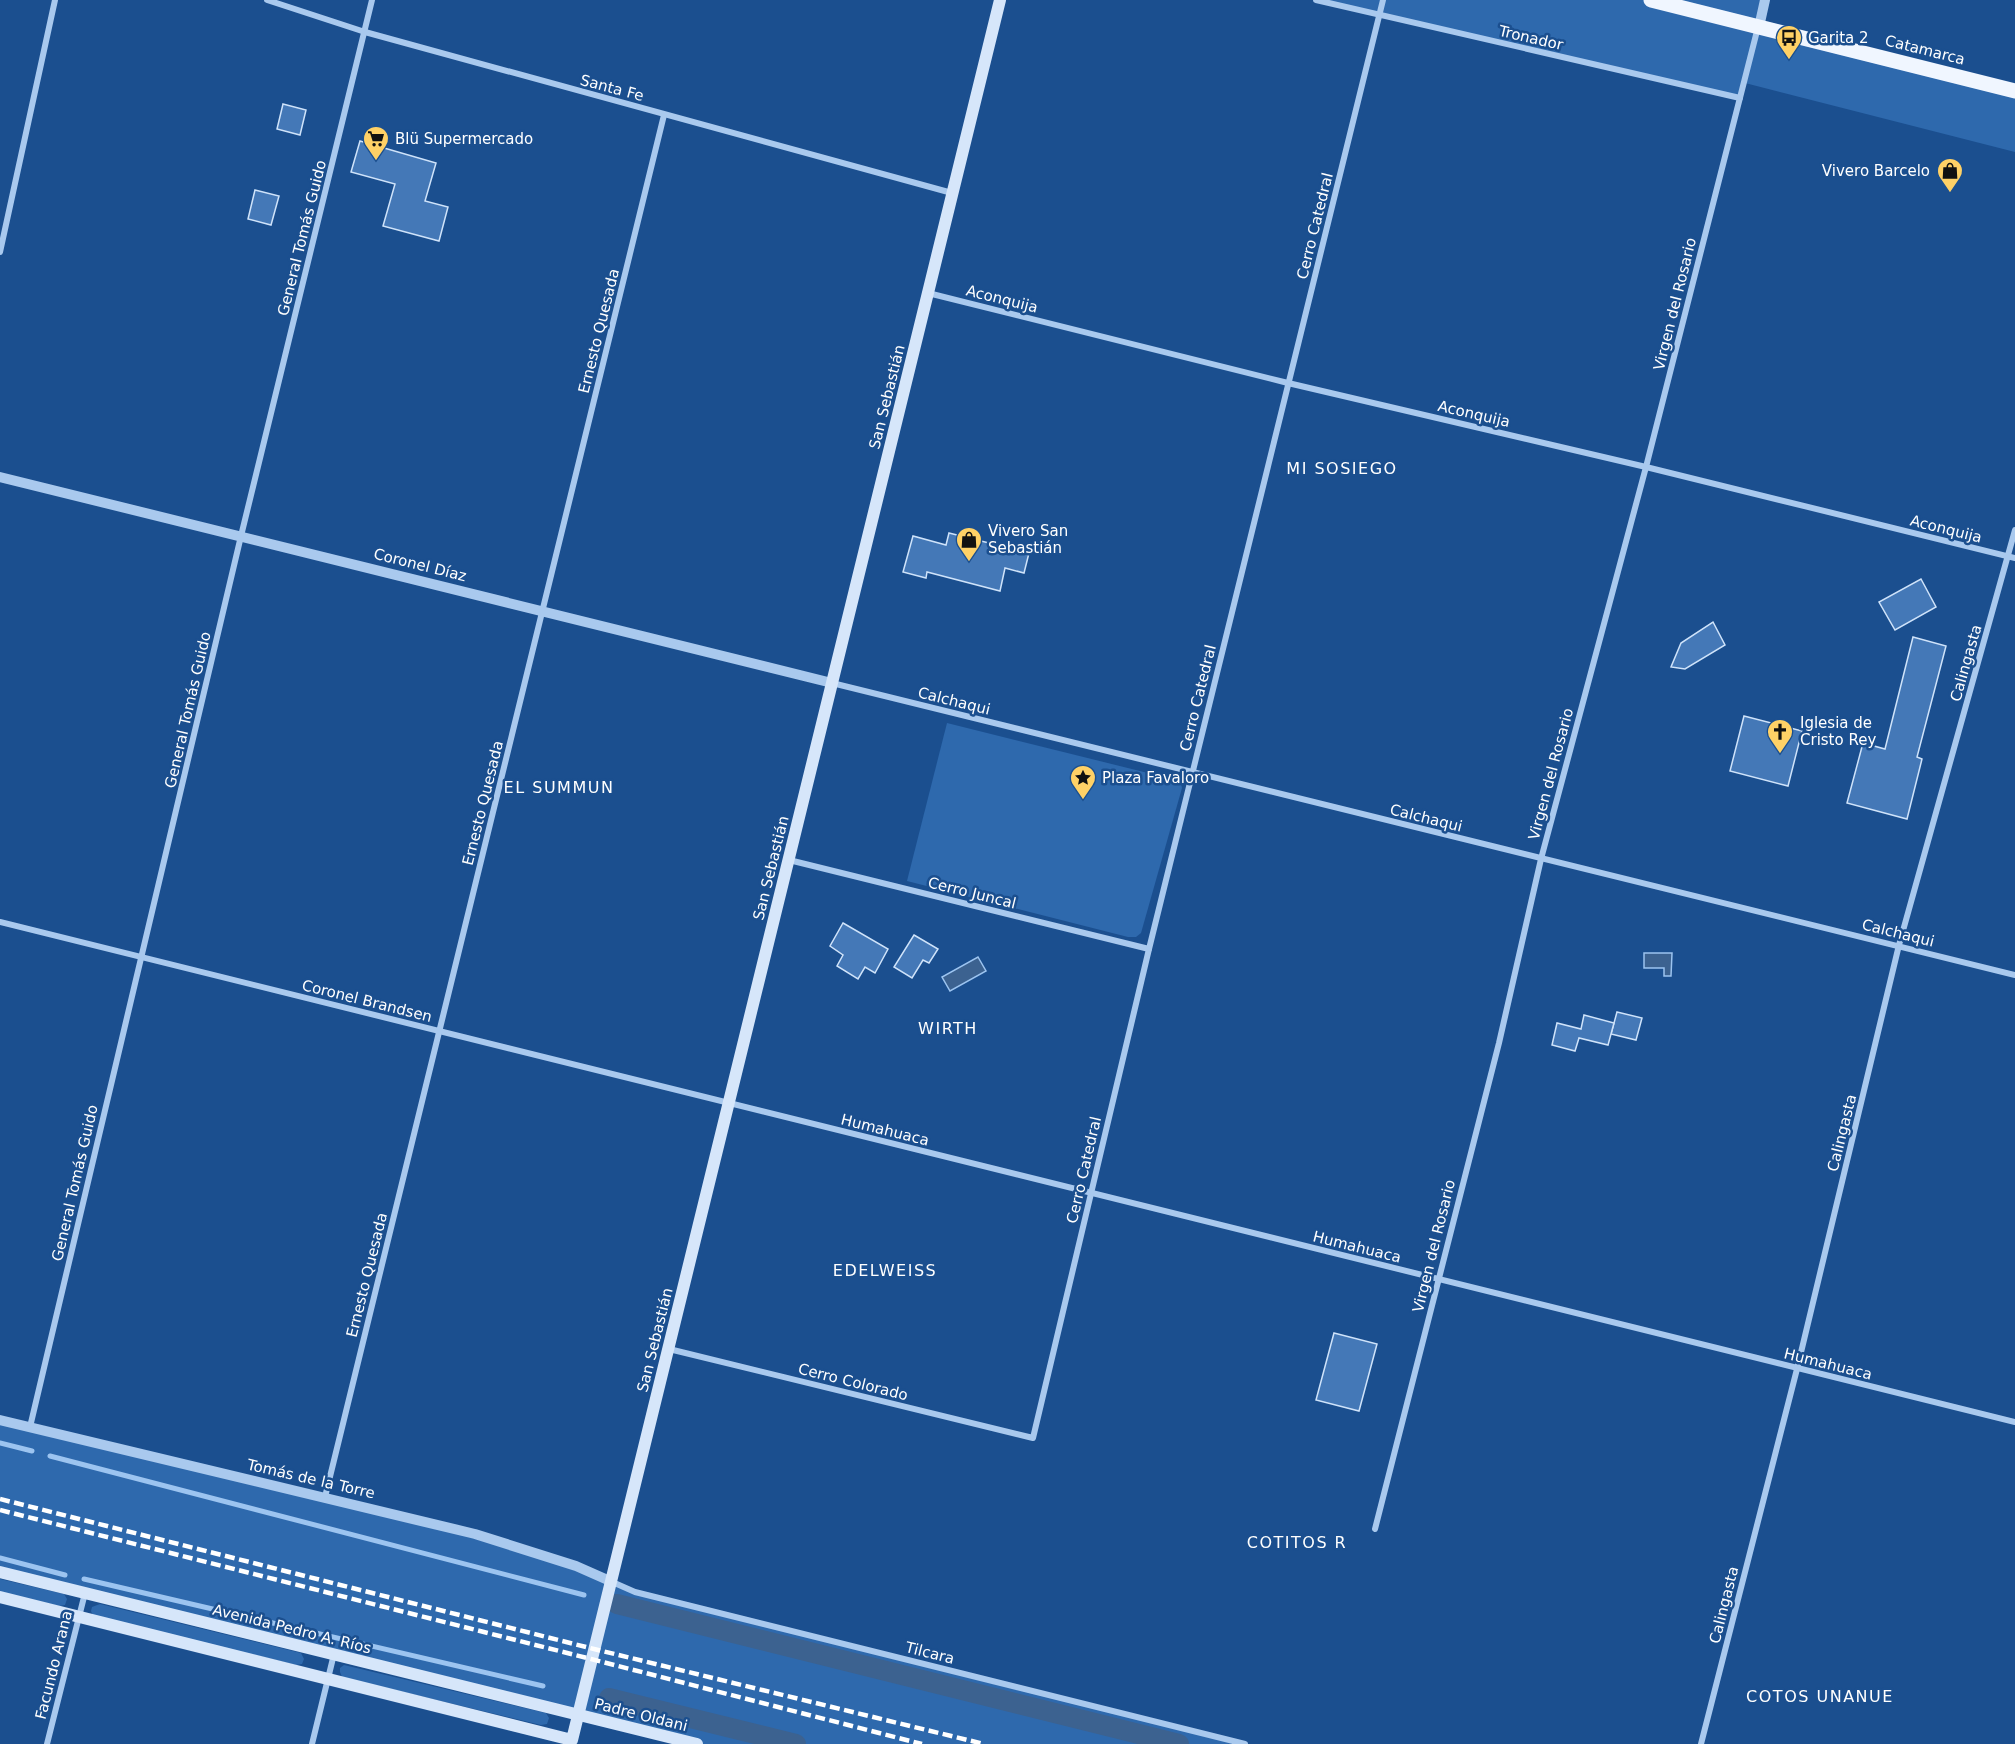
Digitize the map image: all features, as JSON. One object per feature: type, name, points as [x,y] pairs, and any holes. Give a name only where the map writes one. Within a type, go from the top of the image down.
[{"type":"main road","name":"San Sebastián","points":[[571,1742],[1000,0]]},
{"type":"main road","name":"Catamarca","points":[[1651,0],[2015,91]]},
{"type":"main road","name":"Avenida Pedro A. Ríos","points":[[0,1572],[578,1714]]},
{"type":"main road","points":[[0,1597],[571,1742]]},
{"type":"main road","name":"Padre Oldani","points":[[578,1714],[697,1744]]},
{"type":"street","points":[[0,252],[55,0]]},
{"type":"street","name":"Santa Fe","points":[[267,0],[365,32],[952,193]]},
{"type":"street","name":"General Tomás Guido","points":[[30,1427],[241,536],[372,0]]},
{"type":"street","name":"Tronador","points":[[1316,0],[1740,98]]},
{"type":"street","name":"Cerro Catedral","points":[[1033,1438],[1192,772],[1383,0]]},
{"type":"street","points":[[1759,27],[1765,0]]},
{"type":"street","name":"Virgen del Rosario","points":[[1375,1529],[1498,1044],[1541,859],[1646,467],[1759,27]]},
{"type":"street","name":"Ernesto Quesada","points":[[325,1497],[664,114]]},
{"type":"street","name":"Aconquija","points":[[928,293],[1288,383],[1646,467],[2012,557]]},
{"type":"street","name":"Coronel Díaz","points":[[0,477],[832,683]]},
{"type":"street","name":"Calingasta","points":[[1701,1744],[1797,1369],[1899,945],[2012,557],[2015,530]]},
{"type":"street","name":"Calchaqui","points":[[832,683],[2015,975]]},
{"type":"street","name":"Cerro Juncal","points":[[789,859],[1149,949]]},
{"type":"street","name":"Coronel Brandsen","points":[[0,922],[727,1103]]},
{"type":"street","name":"Humahuaca","points":[[727,1103],[2015,1422]]},
{"type":"street","name":"Cerro Colorado","points":[[668,1349],[1033,1438]]},
{"type":"street","name":"Tomás de la Torre","points":[[0,1420],[475,1534],[576,1566],[610,1581]]},
{"type":"street","name":"Tilcara","points":[[610,1581],[635,1592],[1245,1744]]},
{"type":"street","name":"Facundo Arana","points":[[47,1744],[85,1593]]},
{"type":"street","points":[[312,1744],[334,1654]]},
{"type":"shaded area","points":[[1316,0],[1765,0],[1759,26],[2015,91],[2015,152],[1745,83],[1740,98]]},
{"type":"shaded area","name":"Plaza Favaloro","points":[[947,723],[1176,780],[1181,784],[1182,788],[1141,933],[1136,937],[1128,937],[907,881]]},
{"type":"shaded area","points":[[1644,953],[1672,953],[1671,976],[1664,976],[1664,968],[1644,968]]},
{"type":"shaded area","points":[[978,957],[986,971],[950,991],[942,977]]},
{"type":"shaded area","points":[[0,1420],[475,1534],[635,1592],[1245,1744],[697,1744],[0,1572]]},
{"type":"shaded area","points":[[0,1579],[64,1594],[67,1599],[65,1605],[59,1606],[0,1592]]},
{"type":"shaded area","points":[[100,1604],[301,1653],[304,1659],[302,1664],[296,1665],[93,1616],[92,1607]]},
{"type":"shaded area","points":[[344,1665],[546,1713],[549,1718],[547,1724],[541,1725],[353,1680],[342,1677],[340,1668]]},
{"type":"building","points":[[283,104],[306,110],[300,135],[277,129]]},
{"type":"building","points":[[360,141],[436,163],[425,201],[448,207],[439,241],[383,226],[395,184],[351,172]]},
{"type":"building","points":[[255,190],[279,196],[271,225],[248,219]]},
{"type":"building","points":[[949,533],[1029,553],[1024,573],[1005,568],[1000,591],[927,572],[926,578],[903,572],[913,536],[946,545]]},
{"type":"building","points":[[1921,579],[1936,607],[1895,630],[1879,602]]},
{"type":"building","points":[[1713,622],[1725,645],[1685,669],[1671,667],[1681,643]]},
{"type":"building","points":[[1913,637],[1946,646],[1917,757],[1922,759],[1907,819],[1847,803],[1863,743],[1885,749]]},
{"type":"building","points":[[1744,716],[1802,731],[1788,786],[1730,771]]},
{"type":"building","points":[[843,923],[888,949],[875,973],[865,967],[858,979],[837,966],[843,955],[830,946]]},
{"type":"building","points":[[914,935],[938,949],[929,963],[923,960],[912,978],[894,967]]},
{"type":"building","points":[[1617,1012],[1642,1018],[1636,1040],[1611,1034]]},
{"type":"building","points":[[1584,1015],[1614,1023],[1608,1045],[1579,1038],[1575,1051],[1552,1045],[1557,1023],[1581,1029]]},
{"type":"building","points":[[1334,1333],[1377,1344],[1359,1411],[1316,1400]]},
{"type":"waterway","points":[[0,1443],[32,1451]]},
{"type":"waterway","points":[[50,1456],[584,1595]]},
{"type":"waterway","points":[[0,1558],[65,1575]]},
{"type":"waterway","points":[[84,1579],[543,1686]]},
{"type":"waterway","points":[[617,1604],[1179,1744]]},
{"type":"waterway","points":[[609,1698],[796,1744]]},
{"type":"railway","points":[[0,1499],[594,1649],[984,1744]]},
{"type":"railway","points":[[0,1510],[922,1744]]},
{"type":"place","name":"Garita 2","points":[[1789,61]]},
{"type":"place","name":"Blü Supermercado","points":[[376,162]]},
{"type":"place","name":"Vivero Barcelo","points":[[1950,194]]},
{"type":"place","name":"Vivero San Sebastián","points":[[969,563]]},
{"type":"place","name":"Iglesia de Cristo Rey","points":[[1780,755]]},
{"type":"place","name":"Plaza Favaloro","points":[[1083,801]]},
{"type":"district","name":"MI SOSIEGO","points":[[1342,468]]},
{"type":"district","name":"EL SUMMUN","points":[[559,787]]},
{"type":"district","name":"WIRTH","points":[[948,1028]]},
{"type":"district","name":"EDELWEISS","points":[[885,1270]]},
{"type":"district","name":"COTITOS R","points":[[1297,1542]]},
{"type":"district","name":"COTOS UNANUE","points":[[1820,1696]]}]
